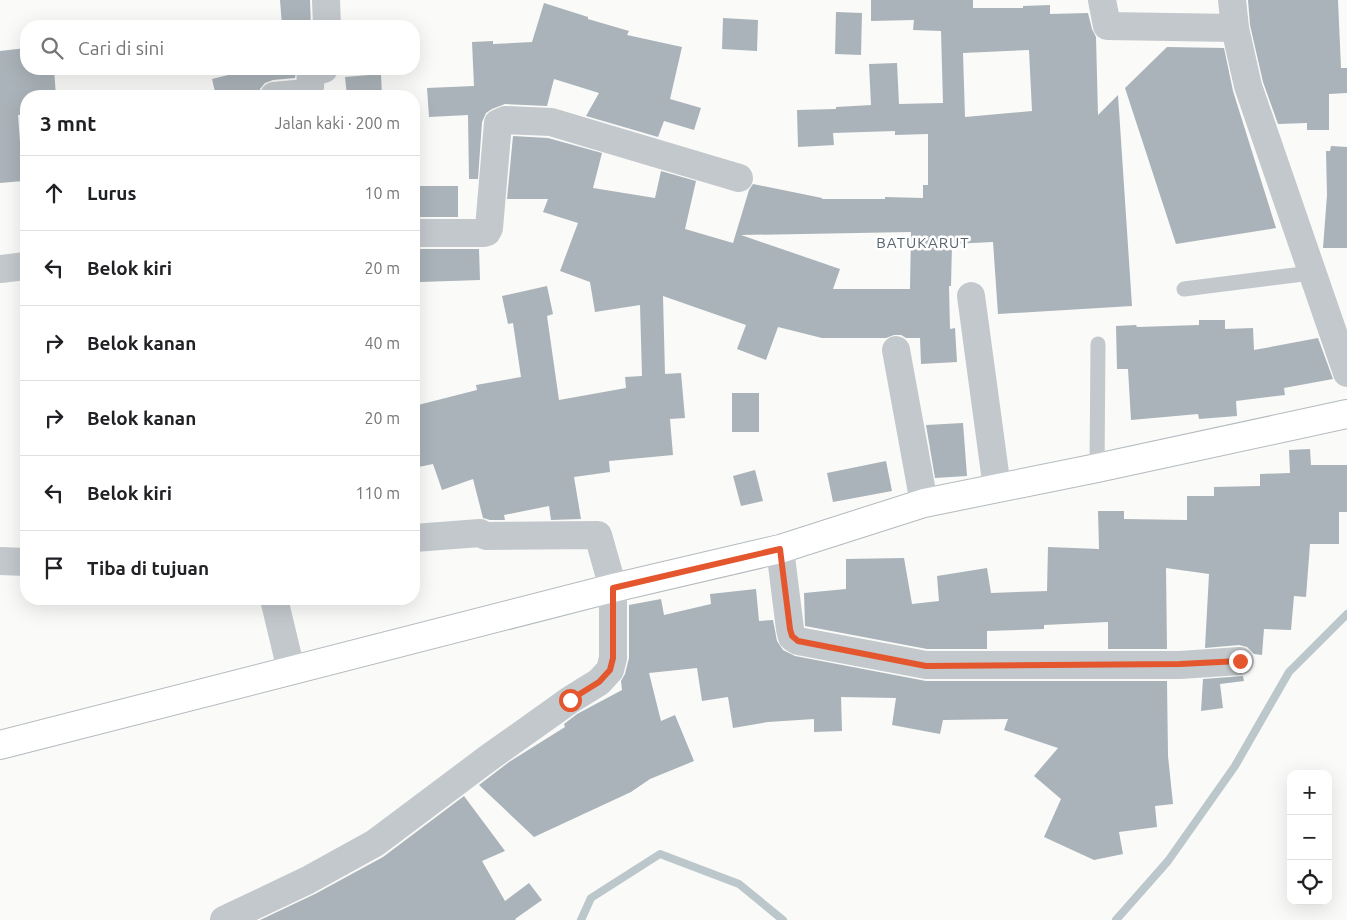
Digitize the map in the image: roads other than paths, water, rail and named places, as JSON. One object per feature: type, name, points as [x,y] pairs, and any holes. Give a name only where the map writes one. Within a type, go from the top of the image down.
[{"type":"street","points":[[326,0],[327,20]]},
{"type":"street","points":[[1102,0],[1107,26],[1235,28]]},
{"type":"street","points":[[1232,0],[1235,28],[1248,86],[1347,373]]},
{"type":"street","points":[[308,90],[311,75]]},
{"type":"street","points":[[420,233],[488,232],[498,123],[505,120],[550,122],[739,178]]},
{"type":"street","points":[[0,270],[20,267]]},
{"type":"street","points":[[971,296],[997,488]]},
{"type":"street","points":[[896,350],[924,503]]},
{"type":"street","points":[[0,744],[613,588],[780,549],[924,503],[1347,414]]},
{"type":"street","points":[[224,920],[308,880],[375,843],[570,700],[599,682],[610,670],[613,658],[613,588],[598,535],[486,536],[480,533],[420,538]]},
{"type":"street","points":[[780,549],[790,629],[792,636],[798,641],[926,666],[1180,664],[1240,661]]},
{"type":"street","points":[[0,561],[20,562]]},
{"type":"street","points":[[275,605],[291,670]]},
{"type":"lane","points":[[1184,289],[1312,273]]},
{"type":"lane","points":[[1097,468],[1098,344]]},
{"type":"waterway","points":[[1116,920],[1168,861],[1235,766],[1289,672],[1347,614]]},
{"type":"waterway","points":[[581,920],[591,898],[660,854],[739,884],[783,920]]},
{"type":"district","name":"BATUKARUT","points":[[923,242]]}]
